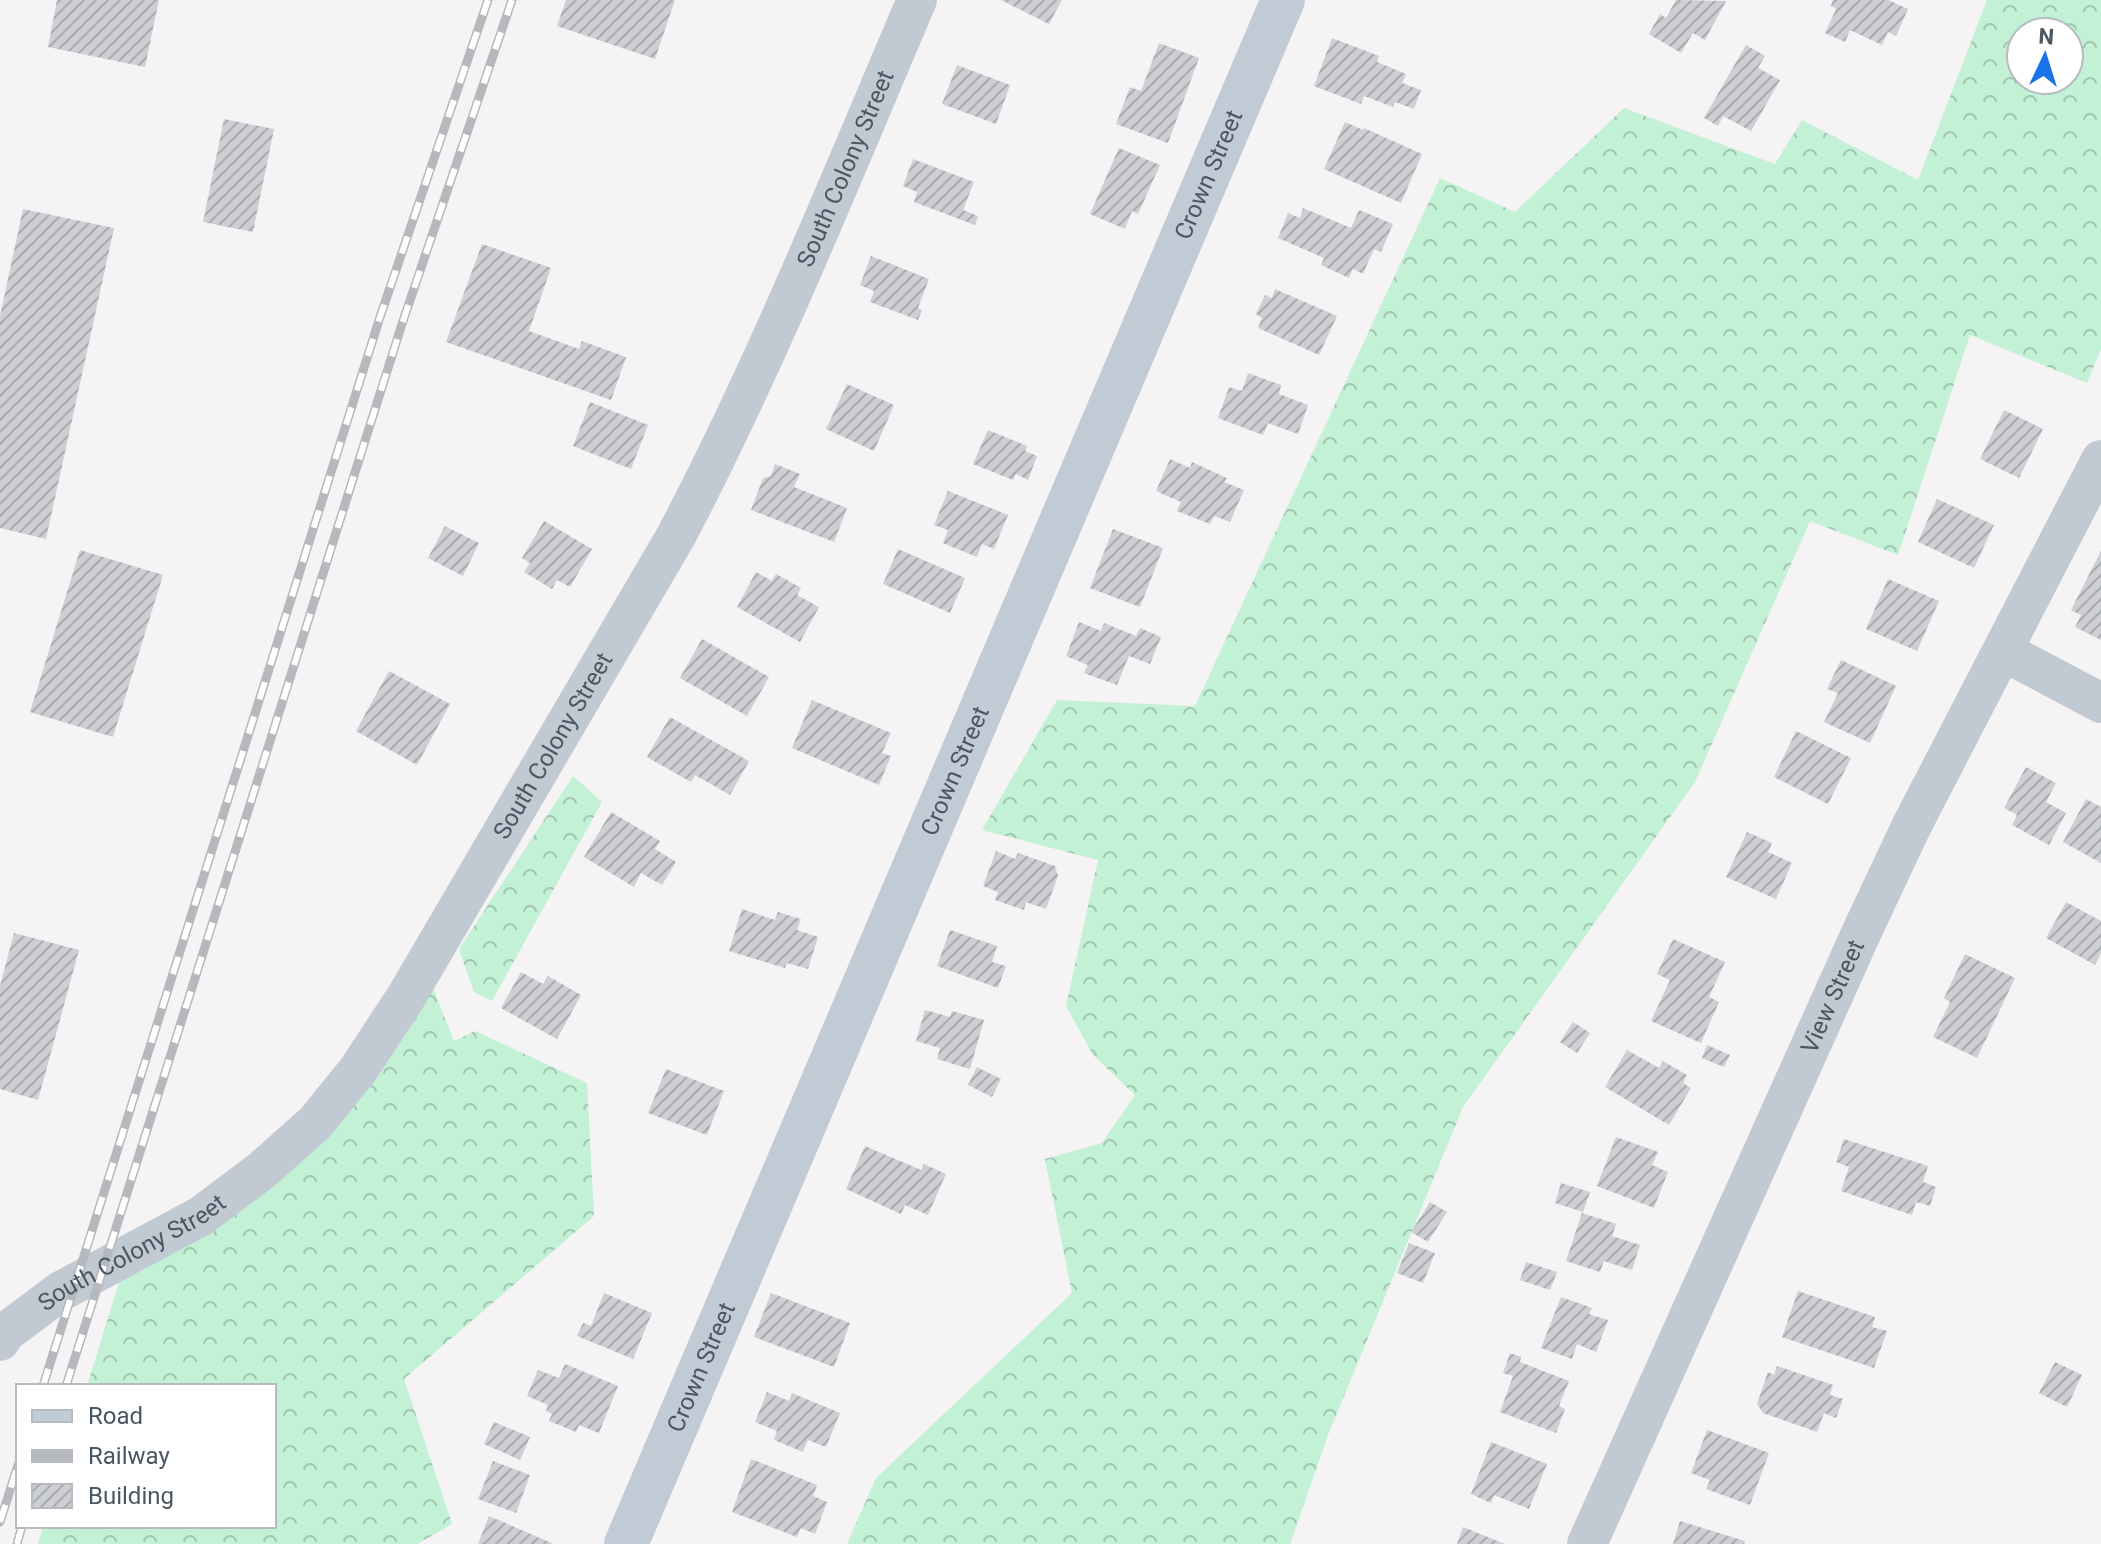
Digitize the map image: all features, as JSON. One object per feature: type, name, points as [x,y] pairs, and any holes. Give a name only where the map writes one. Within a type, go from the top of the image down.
[{"type":"street","name":"South Colony Street","points":[[0,1341],[6,1332],[61,1291],[201,1216],[261,1171],[315,1123],[358,1070],[422,970],[676,536],[717,458],[756,375],[917,0]]},
{"type":"street","name":"Crown Street","points":[[626,1544],[1283,0]]},
{"type":"street","name":"View Street","points":[[1587,1544],[1912,825],[2101,460]]},
{"type":"street","points":[[2003,651],[2101,703]]},
{"type":"green space","points":[[1987,0],[2101,0],[2101,349],[2087,383],[1970,335],[1898,555],[1810,521],[1695,782],[1463,1107],[1328,1435],[1290,1544],[847,1544],[876,1478],[1072,1293],[1045,1159],[1102,1143],[1135,1095],[1093,1055],[1066,1006],[1098,860],[982,830],[1057,700],[1195,706],[1440,178],[1515,212],[1624,108],[1775,164],[1802,120],[1918,180]]},
{"type":"green space","points":[[573,776],[602,802],[492,1001],[474,992],[459,949]]},
{"type":"green space","points":[[433,988],[454,1041],[475,1031],[587,1083],[594,1216],[404,1379],[452,1524],[417,1544],[38,1544],[42,1528],[276,1528],[276,1384],[88,1384],[121,1276]]},
{"type":"building","points":[[57,0],[159,0],[145,67],[48,47]]},
{"type":"building","points":[[566,0],[675,0],[655,59],[557,26]]},
{"type":"building","points":[[1001,0],[1062,0],[1049,24]]},
{"type":"building","points":[[1676,0],[1726,1],[1705,40],[1693,33],[1681,53],[1649,34],[1660,14],[1666,18]]},
{"type":"building","points":[[1833,0],[1888,0],[1908,9],[1896,36],[1888,32],[1882,45],[1850,30],[1845,42],[1825,33],[1836,9],[1831,6]]},
{"type":"building","points":[[1332,38],[1379,56],[1377,62],[1406,74],[1402,83],[1421,90],[1414,109],[1395,102],[1393,107],[1364,96],[1361,104],[1314,86]]},
{"type":"building","points":[[1159,43],[1199,58],[1168,143],[1116,124],[1130,87],[1141,91]]},
{"type":"building","points":[[1746,45],[1765,56],[1758,68],[1780,80],[1751,131],[1723,116],[1718,126],[1704,118]]},
{"type":"building","points":[[957,65],[1010,85],[996,124],[942,104]]},
{"type":"building","points":[[224,119],[274,129],[253,232],[203,222]]},
{"type":"building","points":[[1345,122],[1422,154],[1401,203],[1324,169]]},
{"type":"building","points":[[1119,148],[1160,165],[1138,214],[1132,211],[1125,229],[1090,214]]},
{"type":"building","points":[[913,159],[974,182],[963,210],[978,216],[975,225],[914,202],[917,192],[903,186]]},
{"type":"building","points":[[1303,208],[1351,228],[1359,210],[1393,224],[1381,252],[1374,249],[1363,274],[1353,269],[1349,278],[1321,265],[1324,258],[1278,238],[1288,213],[1300,218]]},
{"type":"building","points":[[23,209],[114,228],[46,539],[0,528],[0,316]]},
{"type":"building","points":[[482,244],[551,268],[529,331],[579,349],[582,341],[626,357],[611,400],[446,342]]},
{"type":"building","points":[[871,256],[929,279],[918,308],[922,310],[918,320],[870,302],[874,291],[860,285]]},
{"type":"building","points":[[1275,289],[1337,316],[1319,355],[1258,328],[1262,318],[1256,314],[1265,295],[1272,298]]},
{"type":"building","points":[[1248,373],[1281,385],[1279,394],[1308,405],[1298,434],[1268,423],[1263,435],[1218,418],[1229,387],[1242,391]]},
{"type":"building","points":[[847,384],[894,405],[874,451],[826,429]]},
{"type":"building","points":[[590,402],[648,425],[631,469],[573,446]]},
{"type":"building","points":[[2004,410],[2043,429],[2019,478],[1980,459]]},
{"type":"building","points":[[988,430],[1027,446],[1025,451],[1037,456],[1028,480],[1016,474],[1013,480],[973,464]]},
{"type":"building","points":[[1170,459],[1190,468],[1192,462],[1227,478],[1224,482],[1244,490],[1230,522],[1214,516],[1210,524],[1177,511],[1181,502],[1156,491]]},
{"type":"building","points":[[775,464],[800,474],[794,487],[847,508],[834,542],[751,510],[763,478],[771,476]]},
{"type":"building","points":[[948,491],[1008,515],[994,549],[982,544],[977,557],[943,543],[948,530],[934,525]]},
{"type":"building","points":[[1937,499],[1994,525],[1974,568],[1918,542]]},
{"type":"building","points":[[544,521],[592,549],[570,587],[557,580],[552,589],[524,572],[530,563],[522,558]]},
{"type":"building","points":[[445,526],[479,543],[463,576],[428,558]]},
{"type":"building","points":[[1113,529],[1163,548],[1140,607],[1090,588]]},
{"type":"building","points":[[898,549],[965,578],[950,613],[883,584]]},
{"type":"building","points":[[80,550],[163,575],[113,737],[30,712]]},
{"type":"building","points":[[2101,551],[2101,640],[2075,627],[2081,615],[2071,610]]},
{"type":"building","points":[[756,572],[772,581],[776,574],[801,588],[797,595],[819,607],[800,642],[737,607]]},
{"type":"building","points":[[1888,579],[1939,601],[1917,651],[1866,629]]},
{"type":"building","points":[[1079,622],[1101,631],[1104,623],[1136,636],[1140,628],[1161,637],[1150,664],[1129,656],[1117,685],[1084,673],[1088,665],[1066,656]]},
{"type":"building","points":[[702,639],[769,677],[747,716],[680,678]]},
{"type":"building","points":[[1841,660],[1896,686],[1870,743],[1824,722],[1838,693],[1827,689]]},
{"type":"building","points":[[389,671],[450,704],[417,765],[356,731]]},
{"type":"building","points":[[812,700],[891,733],[882,753],[891,756],[879,785],[792,748]]},
{"type":"building","points":[[670,717],[749,761],[730,795],[695,775],[691,782],[647,757]]},
{"type":"building","points":[[1796,731],[1851,758],[1828,804],[1774,777]]},
{"type":"building","points":[[2026,767],[2056,783],[2046,802],[2066,813],[2049,845],[2012,825],[2017,815],[2004,808]]},
{"type":"building","points":[[2086,799],[2101,807],[2101,863],[2063,842]]},
{"type":"building","points":[[611,812],[660,841],[655,849],[676,862],[662,885],[641,873],[634,887],[584,857]]},
{"type":"building","points":[[1747,832],[1772,843],[1768,852],[1792,863],[1776,899],[1726,877]]},
{"type":"building","points":[[996,851],[1015,859],[1018,853],[1055,866],[1058,876],[1046,909],[1026,902],[1024,910],[995,900],[998,892],[983,886]]},
{"type":"building","points":[[2066,902],[2101,921],[2101,953],[2095,965],[2046,938]]},
{"type":"building","points":[[742,909],[775,920],[778,912],[801,919],[797,930],[818,937],[808,969],[787,963],[785,968],[729,951]]},
{"type":"building","points":[[950,930],[997,946],[992,962],[1006,966],[998,988],[937,966]]},
{"type":"building","points":[[14,933],[79,950],[38,1100],[0,1089],[0,986]]},
{"type":"building","points":[[1673,939],[1725,962],[1709,997],[1719,1002],[1701,1043],[1651,1021],[1670,980],[1657,974]]},
{"type":"building","points":[[1965,954],[2015,978],[1977,1058],[1933,1037],[1950,1002],[1944,998]]},
{"type":"building","points":[[521,972],[543,984],[548,976],[581,995],[557,1039],[501,1008]]},
{"type":"building","points":[[925,1010],[950,1017],[952,1011],[984,1020],[970,1069],[937,1059],[940,1048],[916,1041]]},
{"type":"building","points":[[1573,1022],[1590,1033],[1577,1053],[1560,1042]]},
{"type":"building","points":[[1707,1045],[1730,1055],[1724,1067],[1702,1058]]},
{"type":"building","points":[[1627,1050],[1659,1068],[1663,1061],[1687,1075],[1683,1083],[1691,1088],[1669,1125],[1605,1087]]},
{"type":"building","points":[[977,1067],[1001,1079],[992,1097],[968,1085]]},
{"type":"building","points":[[666,1069],[724,1091],[707,1135],[648,1113]]},
{"type":"building","points":[[1616,1137],[1658,1152],[1652,1165],[1668,1172],[1654,1208],[1597,1186]]},
{"type":"building","points":[[1844,1139],[1928,1166],[1923,1182],[1936,1187],[1930,1206],[1916,1202],[1912,1215],[1841,1191],[1849,1167],[1836,1162]]},
{"type":"building","points":[[865,1146],[921,1170],[924,1164],[946,1174],[928,1215],[905,1205],[901,1214],[846,1189]]},
{"type":"building","points":[[1561,1183],[1590,1192],[1583,1212],[1555,1203]]},
{"type":"building","points":[[1430,1202],[1447,1212],[1428,1242],[1411,1232]]},
{"type":"building","points":[[1582,1213],[1616,1224],[1612,1236],[1640,1245],[1632,1270],[1604,1261],[1600,1272],[1566,1261]]},
{"type":"building","points":[[1409,1243],[1435,1253],[1423,1283],[1397,1273]]},
{"type":"building","points":[[1526,1262],[1557,1272],[1550,1290],[1520,1280]]},
{"type":"building","points":[[1798,1291],[1875,1317],[1872,1327],[1887,1331],[1874,1368],[1782,1337]]},
{"type":"building","points":[[604,1293],[652,1313],[633,1359],[577,1336],[583,1323],[591,1326]]},
{"type":"building","points":[[771,1293],[850,1323],[834,1367],[754,1337]]},
{"type":"building","points":[[1561,1297],[1592,1308],[1589,1314],[1608,1320],[1596,1352],[1577,1344],[1572,1359],[1541,1348]]},
{"type":"building","points":[[1510,1353],[1521,1357],[1520,1362],[1569,1381],[1559,1406],[1565,1409],[1556,1433],[1500,1412],[1513,1376],[1503,1373]]},
{"type":"building","points":[[2055,1362],[2082,1375],[2067,1407],[2039,1393]]},
{"type":"building","points":[[565,1364],[618,1386],[599,1433],[579,1425],[576,1432],[549,1421],[552,1414],[546,1411],[548,1405],[527,1396],[538,1370],[559,1378]]},
{"type":"building","points":[[1777,1366],[1833,1385],[1830,1395],[1843,1399],[1836,1418],[1824,1413],[1817,1432],[1763,1413],[1757,1404],[1768,1372],[1774,1375]]},
{"type":"building","points":[[767,1392],[789,1401],[792,1393],[840,1413],[826,1447],[808,1440],[803,1452],[774,1440],[777,1431],[755,1422]]},
{"type":"building","points":[[494,1422],[530,1437],[520,1460],[484,1444]]},
{"type":"building","points":[[1707,1430],[1769,1453],[1750,1505],[1706,1489],[1710,1480],[1691,1473]]},
{"type":"building","points":[[1491,1442],[1547,1464],[1529,1509],[1494,1495],[1491,1503],[1471,1494]]},
{"type":"building","points":[[751,1459],[817,1485],[813,1496],[827,1502],[815,1534],[801,1528],[797,1537],[732,1512]]},
{"type":"building","points":[[493,1461],[530,1475],[516,1513],[478,1499]]},
{"type":"building","points":[[489,1516],[554,1544],[478,1544]]},
{"type":"building","points":[[1680,1521],[1745,1541],[1744,1544],[1673,1544]]},
{"type":"building","points":[[1463,1527],[1505,1544],[1457,1544]]},
{"type":"railway","points":[[44,1384],[380,317],[488,0]]},
{"type":"railway","points":[[67,1384],[402,324],[512,0]]},
{"type":"railway","points":[[0,1522],[16,1471]]},
{"type":"railway","points":[[17,1544],[21,1528]]}]
